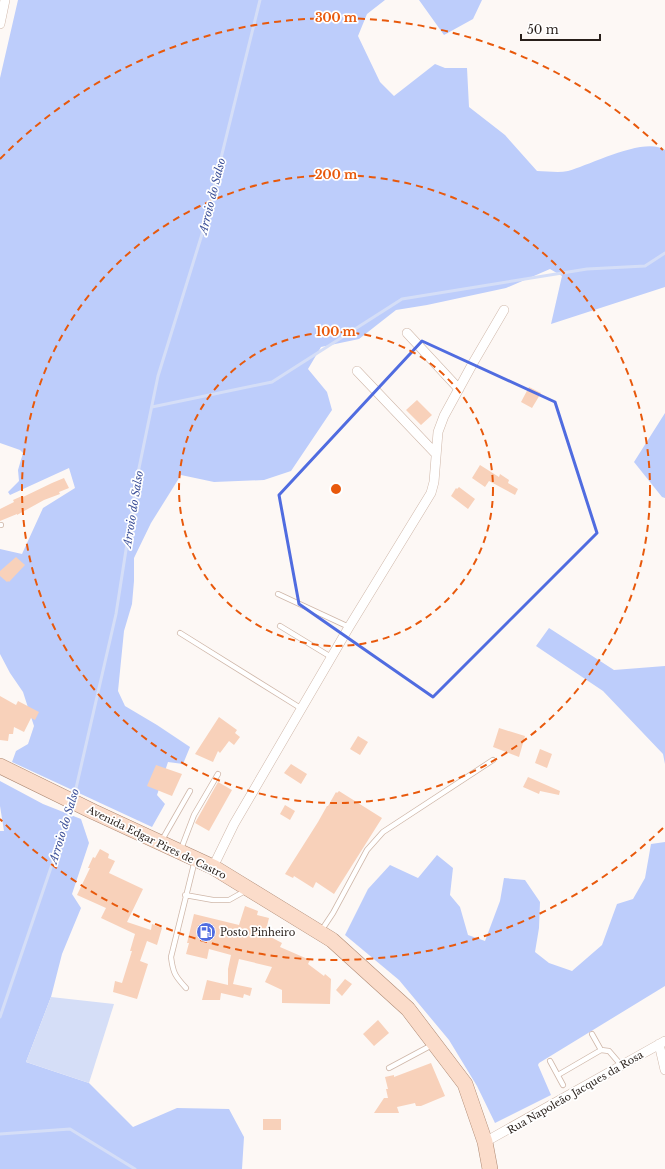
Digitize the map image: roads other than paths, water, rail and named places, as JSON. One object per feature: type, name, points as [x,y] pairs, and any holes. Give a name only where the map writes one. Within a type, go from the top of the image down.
[{"type":"main road","name":"Avenida Edgar Pires de Castro","points":[[0,766],[65,798],[195,858],[332,940],[408,1009],[465,1084],[486,1142],[490,1169]]},
{"type":"street","points":[[0,24],[6,0]]},
{"type":"street","points":[[212,867],[234,824],[349,627],[431,494],[434,482],[438,432],[444,416],[504,310]]},
{"type":"street","points":[[407,333],[459,389]]},
{"type":"street","points":[[357,371],[436,454]]},
{"type":"street","points":[[662,1042],[665,1070]]},
{"type":"street","name":"Rua Napoleão Jacques da Rosa","points":[[486,1142],[662,1042]]},
{"type":"lane","points":[[278,594],[349,627]]},
{"type":"lane","points":[[280,626],[332,658]]},
{"type":"lane","points":[[180,633],[302,709]]},
{"type":"lane","points":[[320,933],[333,913],[367,850],[383,832],[493,760]]},
{"type":"lane","points":[[180,852],[183,840],[194,815],[218,774]]},
{"type":"lane","points":[[160,842],[190,791]]},
{"type":"lane","points":[[186,988],[175,976],[172,970],[171,957],[195,858]]},
{"type":"lane","points":[[185,895],[213,900],[229,900],[248,889]]},
{"type":"lane","points":[[592,1034],[601,1050]]},
{"type":"lane","points":[[390,1068],[434,1044]]},
{"type":"lane","points":[[558,1075],[601,1050],[609,1051],[621,1065]]},
{"type":"lane","points":[[550,1061],[563,1085]]},
{"type":"waterway","name":"Arroio do Salso","points":[[74,797],[116,614],[138,473],[158,376],[203,231],[260,0]]},
{"type":"waterway","points":[[152,407],[272,382],[402,299],[587,269],[645,266],[665,253]]},
{"type":"waterway","name":"Arroio do Salso","points":[[0,1017],[72,806]]},
{"type":"waterway","points":[[0,1134],[70,1129],[135,1169]]},
{"type":"place","name":"Posto Pinheiro","points":[[206,932]]}]
